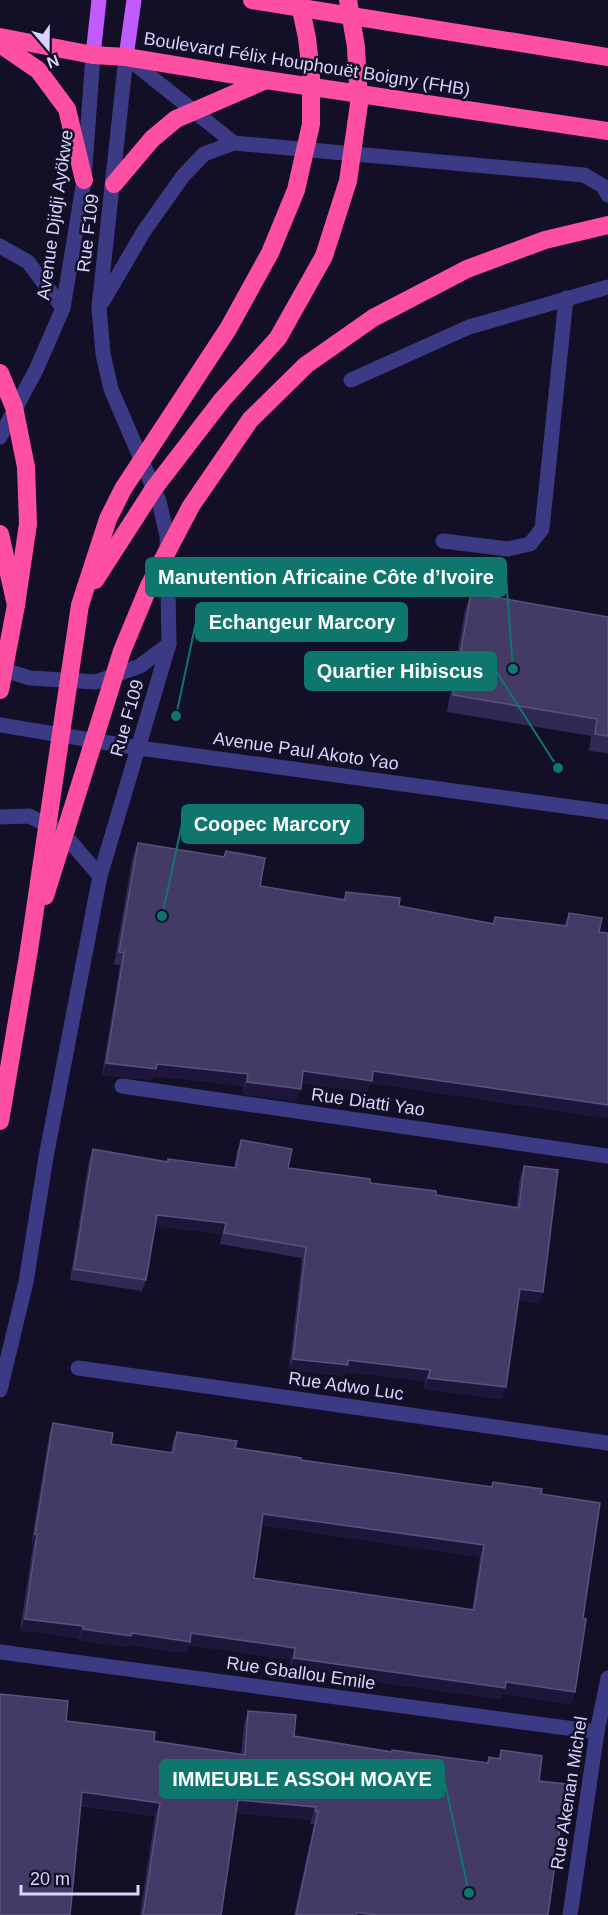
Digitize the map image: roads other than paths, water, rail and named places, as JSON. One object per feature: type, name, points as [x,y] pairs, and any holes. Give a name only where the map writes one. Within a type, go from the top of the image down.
[{"type":"highway","points":[[252,0],[608,57]]},
{"type":"highway","points":[[0,1120],[29,950],[80,605],[108,519],[123,489],[228,329],[270,253],[296,190],[311,124],[311,73],[299,0]]},
{"type":"highway","points":[[80,605],[155,487],[222,400],[278,338],[324,256],[348,181],[359,104],[356,47],[348,0]]},
{"type":"highway","name":"Boulevard Félix Houphouët Boigny (FHB)","points":[[0,37],[93,55],[126,57],[608,130]]},
{"type":"highway","points":[[0,44],[38,70],[67,109],[84,180]]},
{"type":"highway","points":[[114,184],[152,139],[176,119],[266,80]]},
{"type":"highway","points":[[29,950],[122,651],[149,586],[191,506],[250,420],[306,365],[372,318],[466,269],[545,240],[608,225]]},
{"type":"highway","points":[[0,373],[14,407],[26,467],[27,524],[16,605],[0,690]]},
{"type":"highway","points":[[0,534],[16,605]]},
{"type":"main road","points":[[93,55],[99,0]]},
{"type":"main road","points":[[126,57],[134,0]]},
{"type":"street","name":"Avenue Djidji Ayökwe","points":[[0,437],[36,370],[63,308],[84,180],[93,55]]},
{"type":"street","points":[[126,57],[234,143]]},
{"type":"street","name":"Rue F109","points":[[0,1389],[26,1282],[46,1157],[100,876],[169,644],[167,537],[159,501],[111,389],[103,354],[99,307],[126,57]]},
{"type":"street","points":[[99,307],[144,231],[183,176],[204,154],[234,143],[584,175],[603,186],[608,195]]},
{"type":"street","points":[[0,246],[28,262],[63,308]]},
{"type":"street","points":[[351,380],[469,327],[608,287]]},
{"type":"street","points":[[443,541],[508,549],[530,543],[542,529],[566,298]]},
{"type":"street","points":[[0,669],[30,678],[96,682],[140,666],[169,644]]},
{"type":"street","name":"Avenue Paul Akoto Yao","points":[[0,724],[139,748],[608,812]]},
{"type":"street","points":[[0,817],[29,816],[62,832],[100,876]]},
{"type":"street","name":"Rue Diatti Yao","points":[[122,1086],[608,1156]]},
{"type":"street","name":"Rue Adwo Luc","points":[[78,1368],[608,1443]]},
{"type":"street","name":"Rue Gballou Emile","points":[[0,1652],[602,1723]]},
{"type":"street","name":"Rue Akenan Michel","points":[[570,1915],[608,1678]]},
{"type":"place","name":"Manutention Africaine Côte d’Ivoire","points":[[513,669]]},
{"type":"place","name":"Echangeur Marcory","points":[[176,716]]},
{"type":"place","name":"Quartier Hibiscus","points":[[558,768]]},
{"type":"place","name":"Coopec Marcory","points":[[162,916]]},
{"type":"place","name":"IMMEUBLE ASSOH MOAYE","points":[[469,1893]]}]
